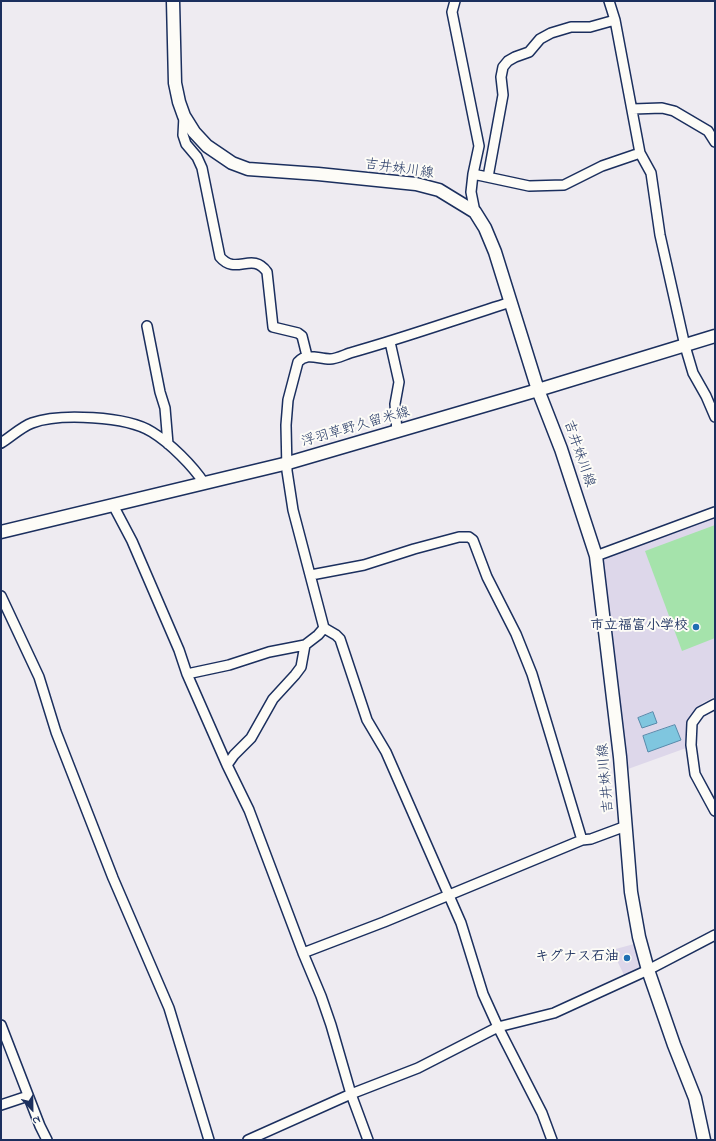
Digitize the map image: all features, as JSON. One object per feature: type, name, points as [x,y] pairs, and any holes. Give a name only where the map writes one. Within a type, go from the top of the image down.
[{"type":"main road","name":"吉井妹川線","points":[[173,1],[175,83],[179,102],[184,116],[194,132],[207,146],[232,164],[248,169],[318,174],[416,184],[439,190],[475,212],[485,228],[496,252],[538,390],[561,449],[596,556],[613,686],[632,892],[639,937],[648,970],[674,1045],[695,1098],[704,1140]]},
{"type":"main road","name":"浮羽草野久留米線","points":[[1,532],[288,463],[397,432],[715,336]]},
{"type":"street","points":[[454,1],[452,12],[479,146],[471,192],[475,212]]},
{"type":"street","points":[[609,1],[616,20],[640,153],[651,173],[660,235],[685,346],[693,372],[715,417]]},
{"type":"street","points":[[488,177],[503,95],[501,77],[503,67],[508,61],[529,52],[540,39],[551,33],[571,28],[590,27],[616,20]]},
{"type":"street","points":[[632,108],[662,108],[674,111],[712,130],[715,142]]},
{"type":"street","points":[[184,116],[183,135],[186,144],[197,156],[202,168],[220,257],[231,265],[256,262],[262,266],[267,272],[273,327],[298,333],[302,336],[307,356]]},
{"type":"street","points":[[473,174],[529,186],[564,185],[602,166],[640,153]]},
{"type":"street","points":[[511,302],[390,342],[331,359],[307,356],[301,358],[298,362],[288,400],[286,425],[287,470],[293,510],[324,628],[340,639],[367,720],[386,752],[449,895],[461,923],[483,994],[498,1027],[542,1113],[552,1140]]},
{"type":"street","points":[[147,326],[160,392],[165,408],[168,444]]},
{"type":"street","points":[[390,342],[399,382],[395,404],[397,432]]},
{"type":"street","points":[[1,443],[33,423],[60,418],[82,417],[123,422],[141,426],[168,444],[196,471],[204,483]]},
{"type":"street","points":[[113,505],[132,541],[179,650],[187,674],[227,765],[249,810],[326,1010],[351,1094],[368,1140]]},
{"type":"street","points":[[596,556],[715,512]]},
{"type":"street","points":[[310,575],[364,565],[414,549],[459,537],[468,537],[472,540],[487,577],[516,634],[532,674],[582,840]]},
{"type":"street","points":[[1,596],[39,677],[56,732],[110,871],[169,1008],[209,1140]]},
{"type":"street","points":[[187,674],[229,665],[269,652],[305,645],[318,635],[324,628]]},
{"type":"street","points":[[227,765],[250,738],[273,699],[301,667],[305,645]]},
{"type":"street","points":[[715,704],[700,712],[692,723],[691,745],[695,774],[715,811]]},
{"type":"street","points":[[303,953],[384,922],[582,840],[626,826]]},
{"type":"street","points":[[248,1140],[351,1094],[418,1068],[498,1027],[554,1013],[648,970],[715,936]]},
{"type":"street","points":[[1,1025],[28,1096],[47,1140]]},
{"type":"street","points":[[1,1106],[28,1096]]},
{"type":"shaded area","points":[[715,517],[715,697],[702,703],[689,726],[689,747],[628,769],[603,558]]},
{"type":"shaded area","name":"キグナス石油","points":[[634,944],[640,965],[638,969],[624,975],[612,950]]},
{"type":"green space","points":[[715,525],[715,638],[682,651],[645,551]]},
{"type":"water","points":[[653,712],[657,723],[642,728],[638,718]]},
{"type":"water","points":[[675,725],[681,740],[648,752],[643,736]]},
{"type":"place","name":"市立福富小学校","points":[[696,627]]},
{"type":"place","name":"キグナス石油","points":[[627,958]]}]
